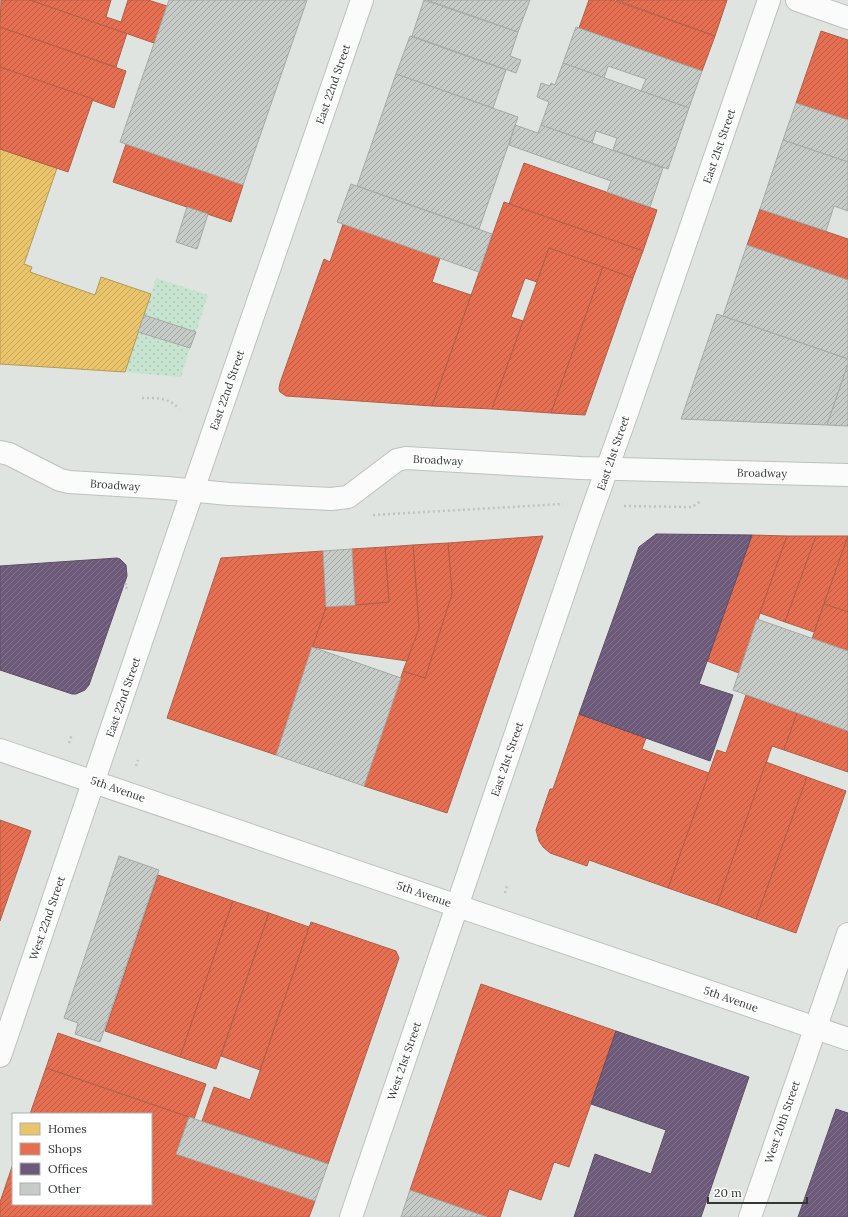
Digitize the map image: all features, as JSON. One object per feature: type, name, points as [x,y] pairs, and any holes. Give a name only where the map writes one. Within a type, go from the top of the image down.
[{"type":"street","name":"East 22nd Street","points":[[94,781],[192,490],[362,0]]},
{"type":"street","name":"East 21st Street","points":[[457,905],[769,0]]},
{"type":"street","points":[[797,0],[848,18]]},
{"type":"street","name":"Broadway","points":[[0,452],[8,454],[60,480],[69,482],[167,488],[229,494],[323,498],[348,497],[397,460],[406,458],[607,469],[848,475]]},
{"type":"street","name":"5th Avenue","points":[[0,750],[848,1039]]},
{"type":"street","name":"West 22nd Street","points":[[0,1056],[94,781]]},
{"type":"street","name":"West 21st Street","points":[[351,1217],[457,905]]},
{"type":"street","name":"West 20th Street","points":[[750,1217],[848,934]]},
{"type":"path","points":[[142,398],[166,399],[174,403],[179,409]]},
{"type":"path","points":[[370,516],[568,503]]},
{"type":"path","points":[[126,583],[125,587],[128,589]]},
{"type":"green space","points":[[156,278],[208,295],[196,332],[144,315]]},
{"type":"green space","points":[[138,332],[190,348],[181,377],[125,372]]},
{"type":"building: Homes","points":[[0,149],[57,168],[24,264],[32,267],[30,272],[95,295],[101,277],[151,294],[125,372],[0,364]]},
{"type":"building: Shops","points":[[1,0],[30,0],[127,33],[116,67],[0,27]]},
{"type":"building: Shops","points":[[30,0],[111,0],[106,17],[121,22],[128,0],[148,0],[167,6],[154,43]]},
{"type":"building: Shops","points":[[589,0],[613,0],[715,36],[702,71],[579,28]]},
{"type":"building: Shops","points":[[616,0],[727,0],[715,36]]},
{"type":"building: Shops","points":[[0,27],[126,71],[114,108],[0,67]]},
{"type":"building: Shops","points":[[821,31],[848,40],[848,120],[796,103]]},
{"type":"building: Shops","points":[[0,67],[93,99],[68,172],[0,149]]},
{"type":"building: Shops","points":[[126,144],[243,185],[231,222],[113,182]]},
{"type":"building: Shops","points":[[524,163],[657,210],[643,251],[509,204]]},
{"type":"building: Shops","points":[[504,202],[643,251],[633,278],[549,248],[537,282],[525,278],[511,317],[523,321],[492,409],[432,406]]},
{"type":"building: Shops","points":[[760,209],[848,239],[848,280],[747,245]]},
{"type":"building: Shops","points":[[343,224],[440,258],[432,282],[471,295],[432,406],[286,396],[280,392],[280,383],[324,259],[330,262]]},
{"type":"building: Shops","points":[[549,248],[603,267],[551,413],[492,409]]},
{"type":"building: Shops","points":[[603,267],[633,278],[585,415],[551,413]]},
{"type":"building: Shops","points":[[752,535],[787,536],[739,673],[707,661]]},
{"type":"building: Shops","points":[[543,536],[447,813],[364,786],[403,671],[425,678],[452,594],[448,543]]},
{"type":"building: Shops","points":[[787,536],[816,536],[785,622],[760,613]]},
{"type":"building: Shops","points":[[816,536],[848,536],[814,632],[785,622]]},
{"type":"building: Shops","points":[[848,536],[848,612],[824,604]]},
{"type":"building: Shops","points":[[448,543],[452,594],[425,678],[403,671],[419,628],[413,545]]},
{"type":"building: Shops","points":[[413,545],[419,628],[407,661],[312,647],[326,607],[389,602],[385,547]]},
{"type":"building: Shops","points":[[385,547],[389,602],[355,605],[352,549]]},
{"type":"building: Shops","points":[[323,551],[326,607],[276,755],[167,718],[221,558]]},
{"type":"building: Shops","points":[[824,604],[848,612],[848,651],[812,639]]},
{"type":"building: Shops","points":[[746,695],[797,713],[784,750],[772,746],[717,905],[668,888],[717,750],[726,753]]},
{"type":"building: Shops","points":[[797,713],[848,731],[848,772],[784,750]]},
{"type":"building: Shops","points":[[579,714],[646,738],[642,749],[709,773],[668,888],[589,860],[587,866],[550,853],[539,841],[536,830],[550,789],[553,789]]},
{"type":"building: Shops","points":[[766,762],[807,777],[756,919],[717,905]]},
{"type":"building: Shops","points":[[807,777],[846,791],[796,933],[756,919]]},
{"type":"building: Shops","points":[[0,820],[31,831],[0,921]]},
{"type":"building: Shops","points":[[158,875],[233,901],[180,1057],[105,1031]]},
{"type":"building: Shops","points":[[233,901],[269,913],[216,1069],[180,1057]]},
{"type":"building: Shops","points":[[269,913],[309,927],[260,1070],[221,1056]]},
{"type":"building: Shops","points":[[311,922],[396,951],[399,958],[328,1164],[202,1121],[214,1087],[250,1100]]},
{"type":"building: Shops","points":[[481,984],[616,1031],[569,1167],[554,1162],[541,1200],[509,1189],[500,1217],[487,1217],[410,1190]]},
{"type":"building: Shops","points":[[58,1033],[206,1084],[194,1119],[46,1068]]},
{"type":"building: Shops","points":[[46,1068],[189,1117],[176,1154],[315,1201],[309,1217],[0,1217],[0,1202],[12,1167],[12,1205],[152,1205],[152,1113],[30,1113]]},
{"type":"building: Offices","points":[[656,534],[752,535],[699,684],[733,695],[710,761],[579,714],[639,547]]},
{"type":"building: Offices","points":[[117,558],[126,565],[127,576],[89,685],[85,690],[72,694],[0,670],[0,566]]},
{"type":"building: Offices","points":[[616,1031],[749,1077],[701,1217],[574,1217],[595,1154],[651,1174],[666,1130],[591,1104]]},
{"type":"building: Offices","points":[[836,1109],[848,1113],[848,1217],[798,1217]]},
{"type":"building: Other","points":[[169,0],[307,0],[243,185],[120,142]]},
{"type":"building: Other","points":[[424,0],[518,32],[510,56],[521,60],[516,73],[412,36]]},
{"type":"building: Other","points":[[427,0],[530,0],[518,32]]},
{"type":"building: Other","points":[[576,27],[702,71],[689,108],[641,91],[646,79],[608,66],[604,78],[563,63]]},
{"type":"building: Other","points":[[410,36],[506,70],[493,108],[396,74]]},
{"type":"building: Other","points":[[563,63],[689,108],[668,169],[613,150],[617,138],[596,131],[592,143],[541,125],[549,102],[537,97],[541,83],[550,86],[551,83],[555,85]]},
{"type":"building: Other","points":[[396,74],[518,117],[479,229],[357,186]]},
{"type":"building: Other","points":[[796,103],[848,120],[848,162],[783,140]]},
{"type":"building: Other","points":[[515,125],[538,133],[541,125],[663,168],[650,207],[607,192],[611,181],[509,145]]},
{"type":"building: Other","points":[[783,140],[848,162],[848,211],[834,206],[826,231],[760,209]]},
{"type":"building: Other","points":[[351,184],[492,234],[479,272],[337,222]]},
{"type":"building: Other","points":[[187,207],[208,214],[197,249],[176,242]]},
{"type":"building: Other","points":[[747,245],[848,280],[848,359],[723,316]]},
{"type":"building: Other","points":[[717,314],[848,359],[848,364],[827,425],[681,419]]},
{"type":"building: Other","points":[[144,315],[196,332],[190,348],[138,332]]},
{"type":"building: Other","points":[[848,364],[848,426],[827,425]]},
{"type":"building: Other","points":[[352,549],[355,605],[326,607],[323,551]]},
{"type":"building: Other","points":[[757,619],[848,651],[848,731],[733,690]]},
{"type":"building: Other","points":[[312,647],[401,678],[364,786],[276,755]]},
{"type":"building: Other","points":[[119,856],[159,870],[100,1042],[75,1034],[78,1023],[64,1018]]},
{"type":"building: Other","points":[[189,1117],[328,1164],[315,1201],[176,1154]]},
{"type":"building: Other","points":[[410,1190],[487,1217],[401,1217]]}]
